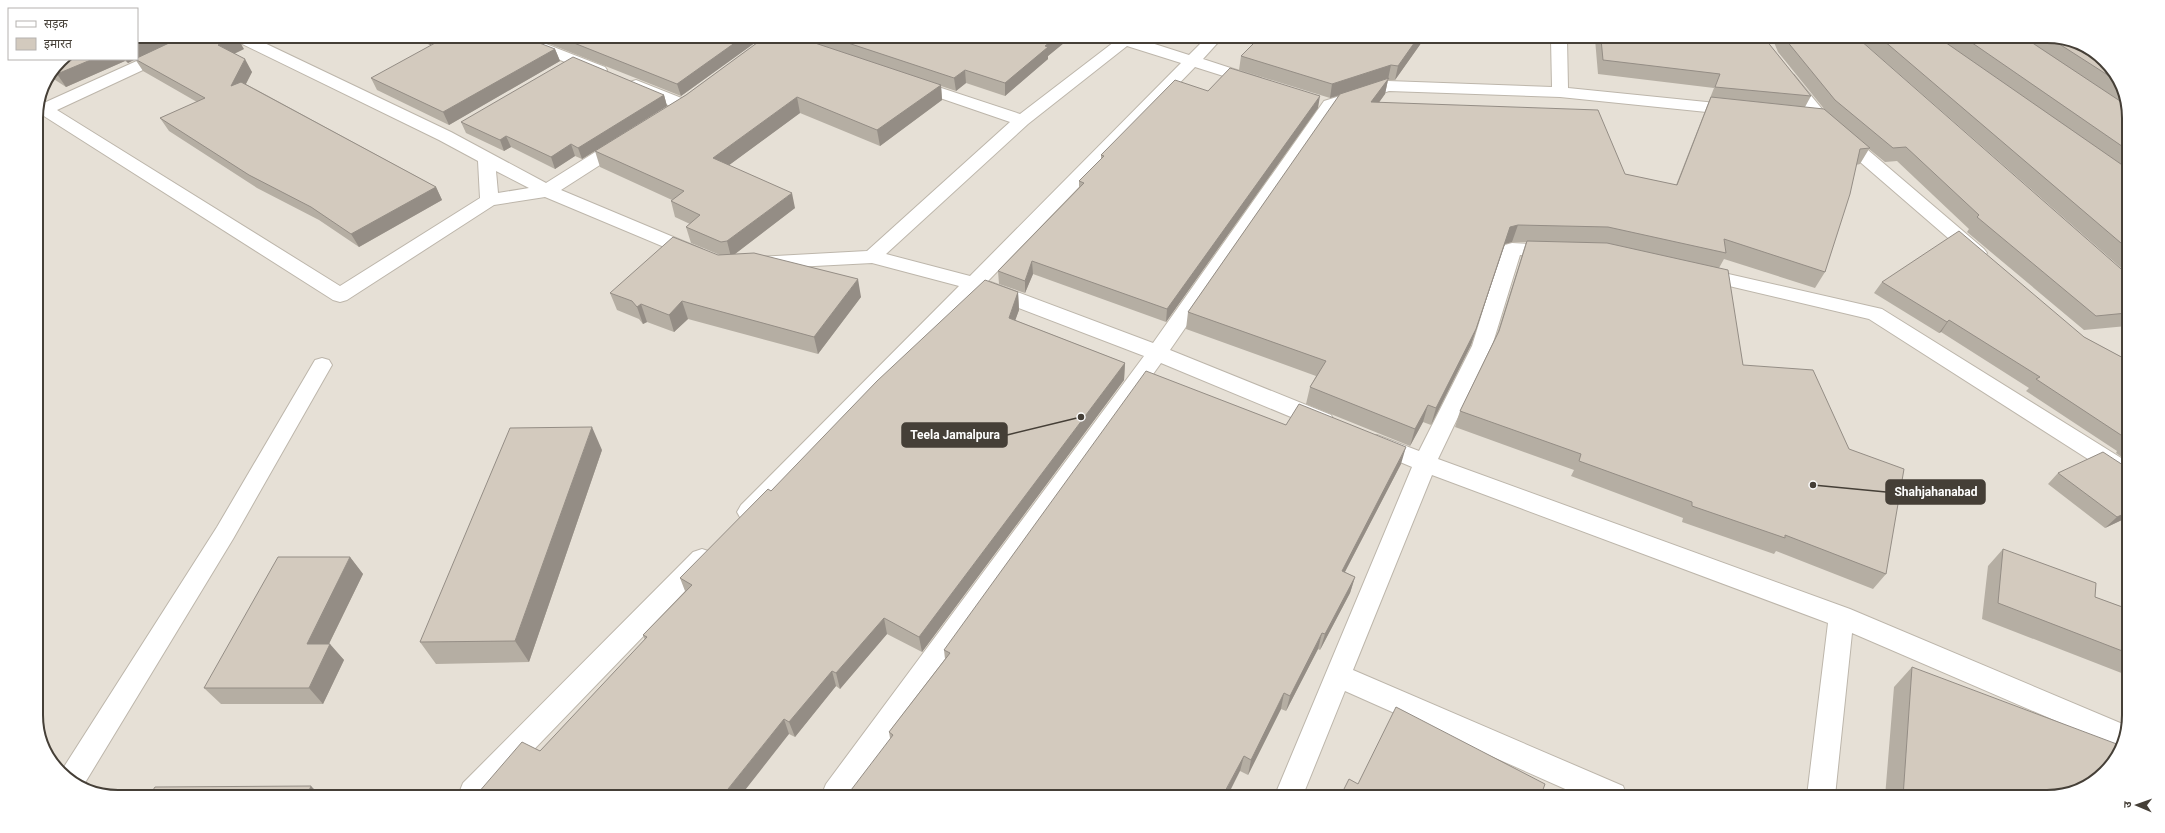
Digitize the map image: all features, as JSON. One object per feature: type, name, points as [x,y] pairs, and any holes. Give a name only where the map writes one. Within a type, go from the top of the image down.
[{"type":"street","points":[[254,43],[364,89],[452,132],[486,159],[547,191],[716,262]]},
{"type":"street","points":[[530,43],[576,60],[615,77],[689,101],[663,117]]},
{"type":"street","points":[[872,257],[1022,120],[1119,43]]},
{"type":"street","points":[[1137,43],[1269,85]]},
{"type":"street","points":[[734,527],[1210,43]]},
{"type":"street","points":[[1559,43],[1560,92]]},
{"type":"street","points":[[44,106],[181,46]]},
{"type":"street","points":[[555,72],[576,60]]},
{"type":"street","points":[[1778,66],[1821,119],[1991,264]]},
{"type":"street","points":[[896,78],[1022,120]]},
{"type":"street","points":[[839,790],[1157,353],[1322,102],[1388,86],[1560,92],[1757,112]]},
{"type":"street","points":[[44,109],[340,295],[490,200],[547,191],[638,134]]},
{"type":"street","points":[[1797,116],[1821,119]]},
{"type":"street","points":[[486,159],[490,200]]},
{"type":"street","points":[[1291,790],[1425,463],[1482,346],[1512,249],[1571,250]]},
{"type":"street","points":[[739,264],[872,257],[973,283],[1157,353],[1338,428]]},
{"type":"street","points":[[1684,270],[1874,314],[2122,469]]},
{"type":"street","points":[[1360,436],[1425,463],[1841,617],[2119,736]]},
{"type":"street","points":[[476,790],[718,544]]},
{"type":"street","points":[[1822,790],[1841,617]]},
{"type":"street","points":[[1339,676],[1598,790]]},
{"type":"lane","points":[[74,776],[224,533],[322,365]]},
{"type":"shaded area","points":[[138,43],[2047,43],[2062,44],[2083,52],[2120,100],[2122,113],[2122,720],[2118,739],[2107,761],[2093,775],[2076,784],[2047,790],[118,790],[103,789],[76,777],[58,761],[47,739],[43,720],[43,118],[44,103],[49,89],[56,76],[71,60],[138,60]]},
{"type":"building","points":[[169,43],[223,43],[218,45],[245,59],[231,86],[241,82],[436,187],[351,234],[311,207],[249,175],[160,118],[205,98],[137,60],[138,58]]},
{"type":"building","points":[[435,43],[540,43],[555,49],[443,112],[371,78]]},
{"type":"building","points":[[574,43],[735,43],[677,84]]},
{"type":"building","points":[[757,43],[815,43],[941,85],[877,130],[797,97],[713,158],[792,193],[727,241],[721,242],[686,227],[700,215],[671,201],[684,191],[595,151],[686,95]]},
{"type":"building","points":[[848,43],[1049,43],[1045,46],[1048,47],[1005,83],[965,70],[954,78]]},
{"type":"building","points":[[1254,43],[1414,43],[1398,66],[1391,65],[1332,84],[1241,56]]},
{"type":"building","points":[[1601,43],[1768,43],[1811,96],[1715,87],[1720,74],[1603,60]]},
{"type":"building","points":[[1788,43],[1863,43],[2122,270],[2122,313],[2096,316],[1977,217],[1979,215],[1906,147],[1893,148],[1835,100]]},
{"type":"building","points":[[1887,43],[1946,43],[2122,165],[2122,244]]},
{"type":"building","points":[[1972,43],[2033,43],[2120,101],[2122,146]]},
{"type":"building","points":[[2059,44],[2076,49],[2093,58],[2110,76]]},
{"type":"building","points":[[573,57],[664,95],[578,148],[571,144],[551,157],[506,136],[500,140],[461,122]]},
{"type":"building","points":[[71,60],[91,60],[58,74]]},
{"type":"building","points":[[1230,68],[1320,96],[1167,309],[1032,261],[1025,281],[998,271],[1084,183],[1079,181],[1104,156],[1101,155],[1175,80],[1208,91]]},
{"type":"building","points":[[1389,78],[1371,102],[1598,110],[1625,174],[1677,185],[1711,97],[1824,109],[1870,148],[1860,149],[1850,194],[1825,272],[1724,239],[1726,253],[1608,227],[1518,225],[1510,227],[1476,329],[1436,408],[1428,405],[1415,429],[1310,387],[1326,361],[1188,312],[1340,94]]},
{"type":"building","points":[[1959,231],[2084,337],[2122,357],[2122,436],[2036,379],[2040,377],[1949,320],[1947,322],[1882,282]]},
{"type":"building","points":[[673,237],[718,255],[754,253],[858,279],[814,337],[682,301],[669,315],[641,304],[637,307],[632,301],[610,293]]},
{"type":"building","points":[[1527,241],[1607,243],[1728,270],[1743,365],[1813,370],[1849,449],[1904,469],[1886,574],[1785,535],[1785,538],[1692,506],[1692,502],[1579,461],[1581,454],[1460,411],[1499,331]]},
{"type":"building","points":[[985,280],[1018,292],[1009,318],[1125,363],[919,637],[884,618],[836,673],[832,671],[789,722],[784,719],[727,790],[481,790],[522,742],[540,751],[647,637],[643,635],[692,585],[680,578],[768,489],[771,491],[877,381]]},
{"type":"building","points":[[1146,371],[1286,425],[1299,404],[1406,447],[1342,571],[1355,577],[1325,634],[1322,633],[1290,696],[1284,693],[1251,760],[1244,756],[1226,790],[851,790],[893,735],[889,732],[950,653],[944,650]]},
{"type":"building","points":[[592,427],[515,641],[420,642],[510,428]]},
{"type":"building","points":[[2103,452],[2122,464],[2122,515],[2117,517],[2058,473]]},
{"type":"building","points":[[2003,549],[2096,583],[2095,597],[2122,607],[2122,651],[1998,603]]},
{"type":"building","points":[[278,557],[350,557],[307,644],[330,644],[309,688],[204,688]]},
{"type":"building","points":[[1912,667],[2116,744],[2107,761],[2093,775],[2067,787],[2047,790],[1903,790]]},
{"type":"building","points":[[1396,707],[1545,784],[1543,790],[1344,790],[1349,779],[1358,784]]},
{"type":"building","points":[[311,786],[309,790],[153,790],[155,787]]},
{"type":"place","name":"Teela Jamalpura","points":[[1081,417]]},
{"type":"place","name":"Shahjahanabad","points":[[1813,485]]}]
